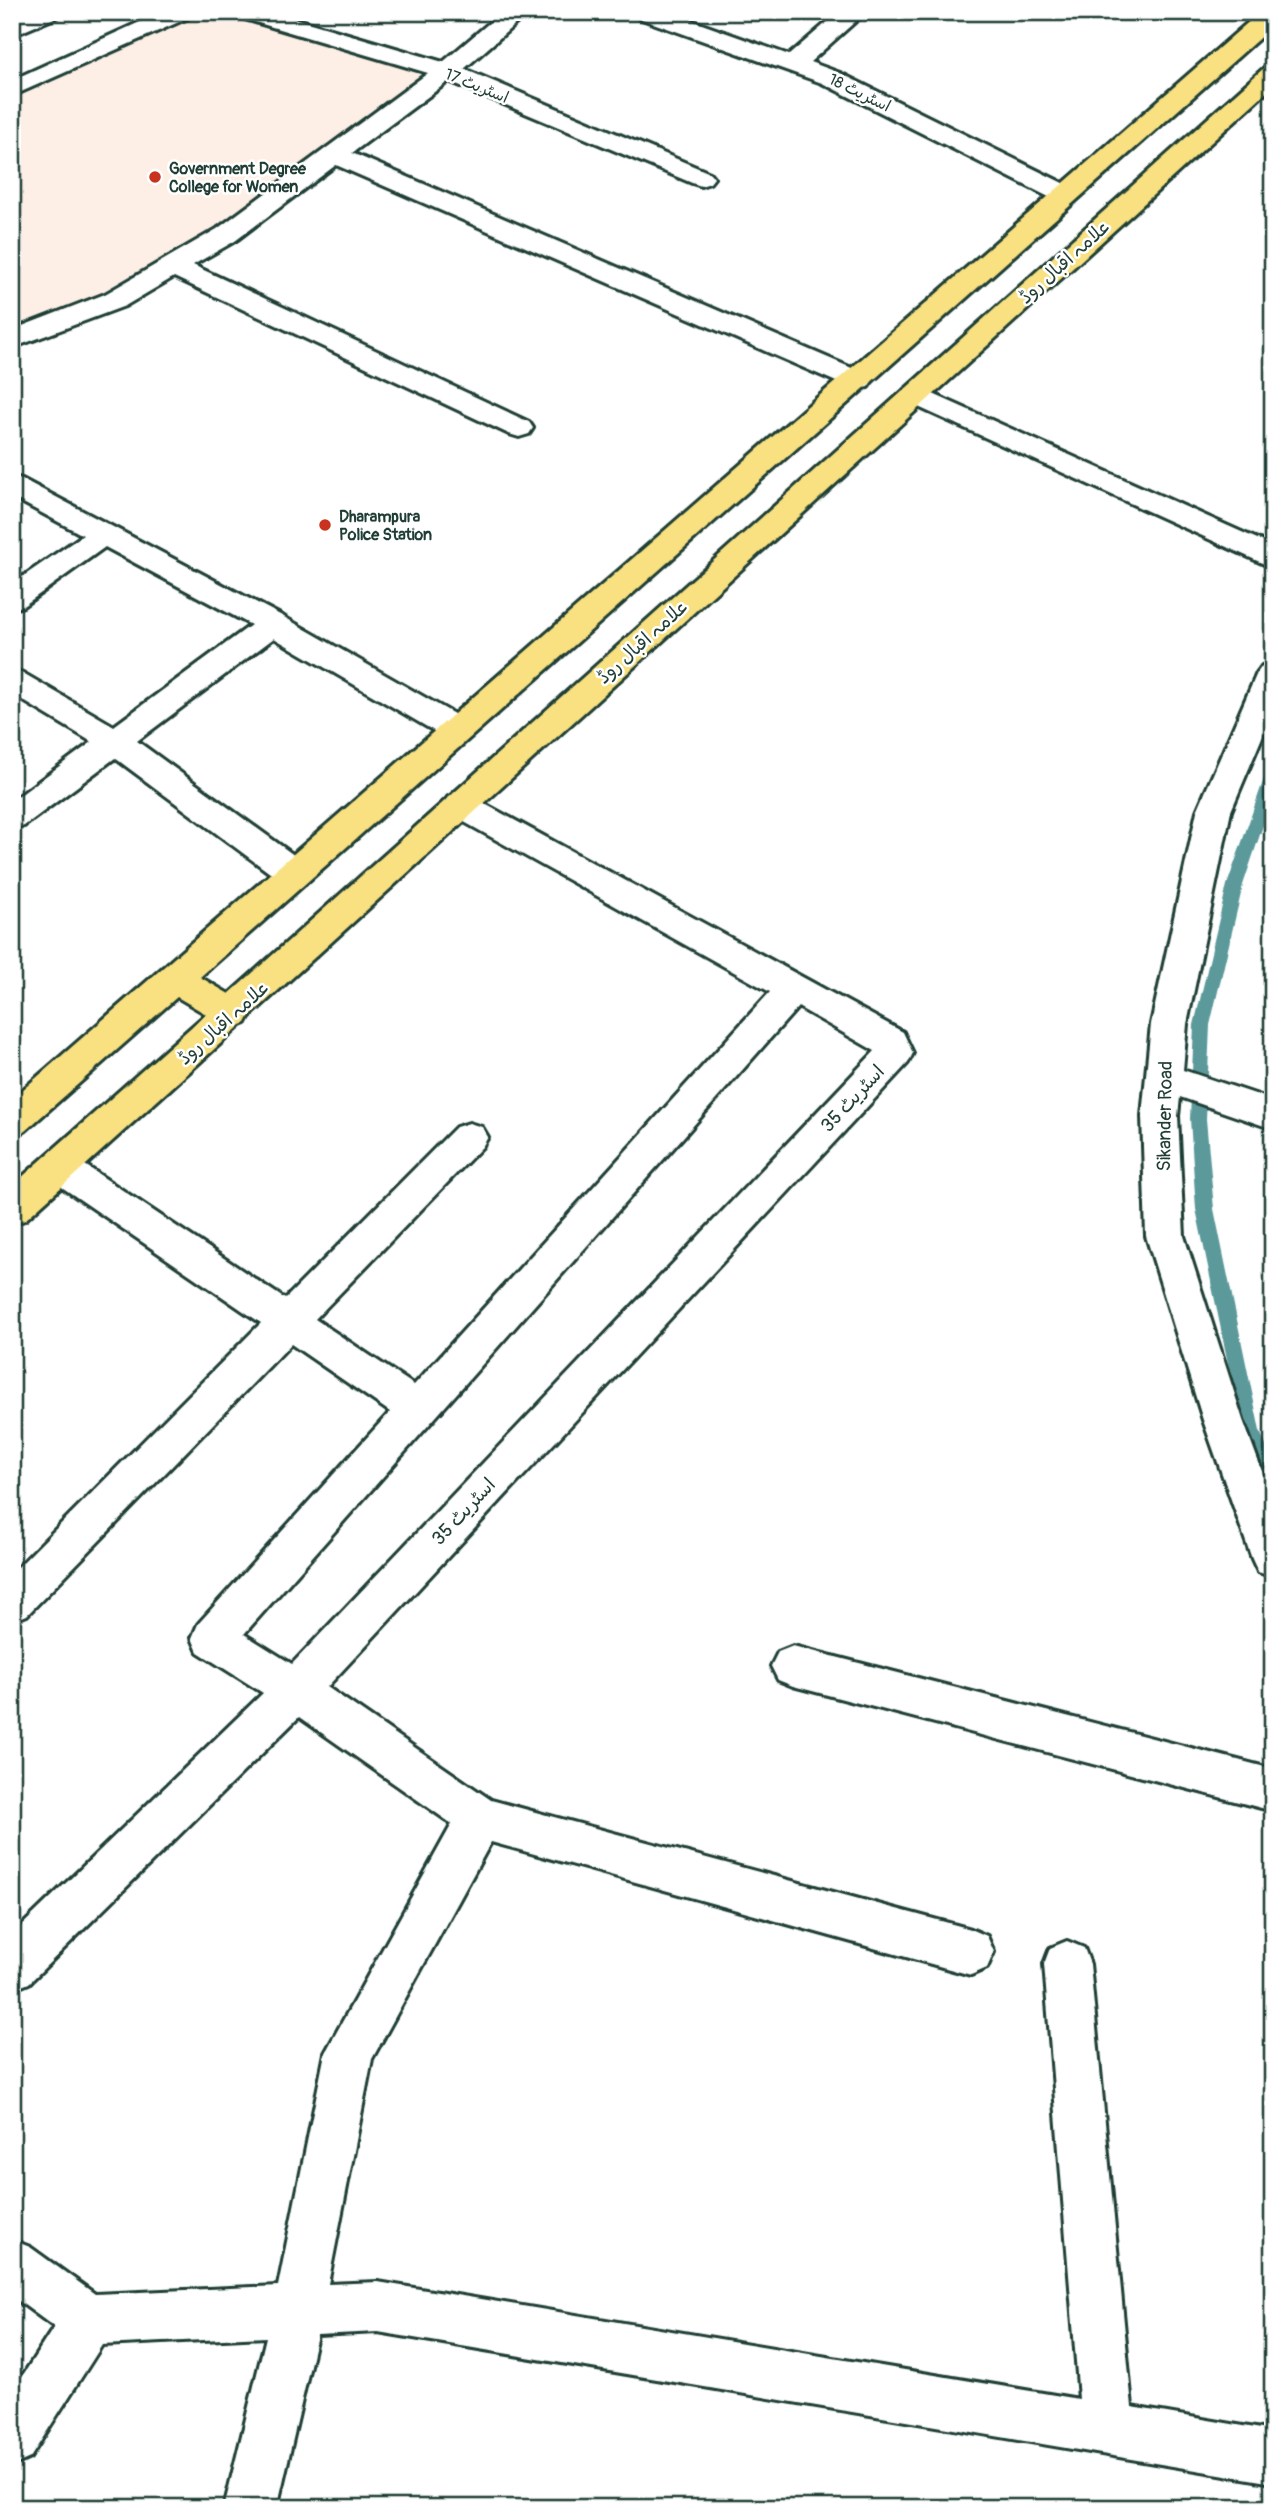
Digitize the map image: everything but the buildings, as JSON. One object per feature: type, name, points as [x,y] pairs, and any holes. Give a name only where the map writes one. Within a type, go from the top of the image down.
[{"type":"main road","points":[[12,1121],[858,381],[1273,13]]},
{"type":"main road","name":"علامہ اقبال روڈ","points":[[12,1209],[233,1014],[460,804],[1273,73]]},
{"type":"main road","points":[[1147,126],[1197,142]]},
{"type":"main road","points":[[176,979],[233,1014]]},
{"type":"street","points":[[12,29],[49,12]]},
{"type":"street","points":[[12,89],[182,12]]},
{"type":"street","name":"اسٹریٹ 17","points":[[246,12],[302,19],[447,71],[701,178]]},
{"type":"street","points":[[12,340],[115,300],[226,235],[447,71],[517,12]]},
{"type":"street","name":"اسٹریٹ 18","points":[[644,12],[831,78],[1066,195]]},
{"type":"street","points":[[793,64],[854,12]]},
{"type":"street","points":[[334,155],[858,381]]},
{"type":"street","points":[[173,266],[519,428]]},
{"type":"street","points":[[915,395],[1273,558]]},
{"type":"street","points":[[12,485],[274,624],[457,730]]},
{"type":"street","points":[[12,598],[104,534]]},
{"type":"street","points":[[12,818],[117,743],[274,624]]},
{"type":"street","name":"Sikander Road","points":[[1273,673],[1213,811],[1169,1024],[1160,1116],[1165,1237],[1223,1420],[1273,1559]]},
{"type":"street","points":[[12,680],[117,743],[294,873]]},
{"type":"street","points":[[460,804],[793,989],[213,1638],[296,1690],[480,1818],[971,1952]]},
{"type":"street","name":"اسٹریٹ 35","points":[[12,1967],[296,1690],[895,1053],[890,1042],[793,989]]},
{"type":"street","points":[[1163,1077],[1273,1115]]},
{"type":"street","points":[[12,1602],[469,1137]]},
{"type":"street","points":[[60,1167],[418,1409]]},
{"type":"street","points":[[793,1666],[1273,1790]]},
{"type":"street","points":[[250,2508],[298,2310],[349,2053],[480,1818]]},
{"type":"street","points":[[1067,1964],[1108,2430]]},
{"type":"street","points":[[12,2265],[88,2320],[378,2307],[1273,2457]]},
{"type":"street","points":[[12,2440],[88,2320]]},
{"type":"shaded area","name":"Government Degree College for Women","points":[[182,12],[247,12],[447,71],[173,266],[12,340],[12,89]]},
{"type":"waterway","points":[[1273,773],[1235,885],[1202,1025],[1198,1119],[1205,1209],[1251,1431],[1273,1488]]},
{"type":"place","name":"Government Degree College for Women","points":[[155,177]]},
{"type":"place","name":"Dharampura Police Station","points":[[325,525]]}]
